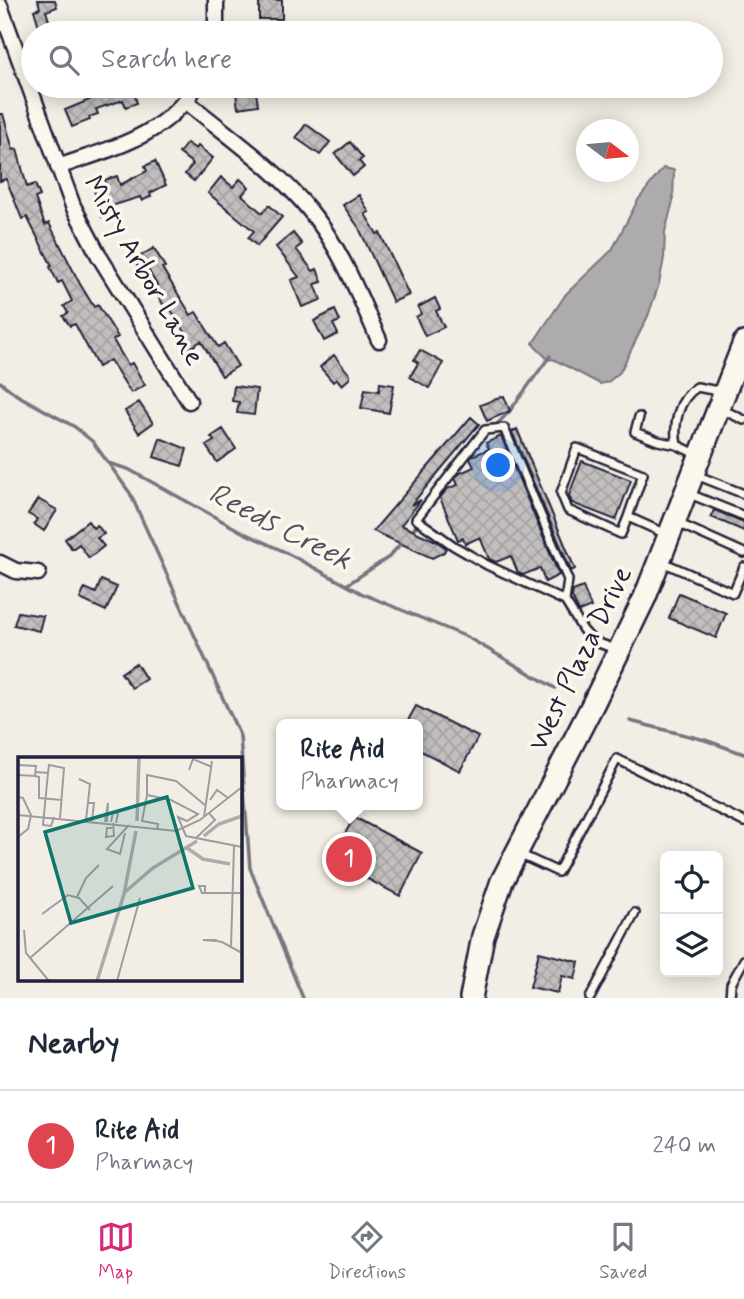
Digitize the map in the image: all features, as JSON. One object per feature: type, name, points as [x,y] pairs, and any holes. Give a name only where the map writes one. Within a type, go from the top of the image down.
[{"type":"main road","name":"West Plaza Drive","points":[[471,998],[486,927],[502,881],[619,651],[660,561],[728,391],[744,343]]},
{"type":"street","points":[[216,0],[216,21]]},
{"type":"street","name":"Misty Arbor Lane","points":[[0,6],[21,64]]},
{"type":"street","name":"Misty Arbor Lane","points":[[33,98],[73,206],[95,249],[189,401]]},
{"type":"street","points":[[58,167],[144,136],[159,127],[189,98]]},
{"type":"street","points":[[187,102],[274,174],[311,211],[338,252],[379,340]]},
{"type":"street","points":[[0,563],[16,571],[38,573]]},
{"type":"lane","points":[[744,419],[728,391],[696,387],[685,394],[674,429],[677,445],[693,474],[744,516]]},
{"type":"lane","points":[[639,418],[635,432],[677,445]]},
{"type":"lane","points":[[565,601],[568,580],[504,428],[485,430],[416,519],[487,565],[565,601],[593,641],[619,651]]},
{"type":"lane","points":[[577,448],[643,474],[628,516],[621,534],[568,510],[561,493],[577,448]]},
{"type":"lane","points":[[693,474],[744,495]]},
{"type":"lane","points":[[628,516],[744,553]]},
{"type":"lane","points":[[660,561],[733,593],[744,567]]},
{"type":"lane","points":[[515,852],[558,872],[618,759],[744,822]]},
{"type":"lane","points":[[590,998],[635,914]]},
{"type":"lane","points":[[730,998],[731,985],[744,960]]},
{"type":"shaded area","points":[[663,168],[674,170],[673,201],[665,232],[659,284],[648,316],[620,372],[608,382],[600,384],[553,359],[548,360],[533,343],[566,294],[612,250],[638,200]]},
{"type":"building","points":[[38,0],[55,0],[57,7],[46,11],[49,21],[37,21],[34,10],[40,8]]},
{"type":"building","points":[[259,0],[282,0],[282,19],[259,19]]},
{"type":"building","points":[[94,98],[136,98],[137,103],[126,107],[123,100],[96,109],[98,114],[89,117],[90,120],[72,127],[65,110]]},
{"type":"building","points":[[237,98],[257,98],[258,105],[238,108]]},
{"type":"building","points":[[0,114],[3,114],[13,150],[17,149],[27,187],[35,184],[40,196],[35,198],[45,225],[49,223],[80,284],[94,307],[98,305],[118,337],[113,340],[128,365],[132,363],[145,385],[131,393],[110,360],[98,367],[75,324],[70,326],[63,316],[68,313],[64,306],[72,301],[62,281],[58,283],[27,217],[22,219],[6,179],[0,181]]},
{"type":"building","points":[[306,124],[330,142],[320,155],[296,138]]},
{"type":"building","points":[[350,142],[363,158],[359,161],[364,167],[353,176],[335,154]]},
{"type":"building","points":[[187,143],[196,149],[198,146],[213,158],[194,181],[185,174],[193,164],[179,153]]},
{"type":"building","points":[[155,161],[166,185],[150,193],[151,196],[142,201],[140,197],[108,207],[111,214],[102,217],[94,190],[107,186],[105,180],[117,176],[120,185],[147,171],[145,166]]},
{"type":"building","points":[[221,177],[233,187],[240,179],[249,187],[242,195],[262,213],[269,205],[282,217],[257,246],[248,238],[254,231],[208,193]]},
{"type":"building","points":[[359,195],[369,212],[365,214],[377,234],[380,233],[409,295],[393,302],[359,228],[343,205]]},
{"type":"building","points":[[293,233],[302,244],[296,249],[313,271],[317,269],[322,282],[315,284],[321,300],[302,307],[291,280],[299,277],[276,247]]},
{"type":"building","points":[[154,248],[165,267],[162,268],[191,315],[196,312],[218,347],[224,343],[238,366],[222,376],[201,341],[189,349],[182,338],[187,335],[167,304],[164,306],[154,289],[158,287],[146,266],[140,270],[134,260]]},
{"type":"building","points":[[435,298],[440,309],[436,311],[444,327],[425,336],[416,317],[421,314],[418,307]]},
{"type":"building","points":[[335,310],[340,321],[333,324],[338,334],[324,341],[314,321]]},
{"type":"building","points":[[420,350],[443,363],[429,388],[410,377],[418,363],[414,360]]},
{"type":"building","points":[[334,355],[350,375],[342,385],[337,379],[333,382],[320,367]]},
{"type":"building","points":[[380,383],[394,385],[389,413],[361,408],[365,389],[379,391]]},
{"type":"building","points":[[234,386],[257,389],[254,415],[237,413],[239,402],[232,401]]},
{"type":"building","points":[[504,396],[510,411],[487,421],[480,405]]},
{"type":"building","points":[[139,402],[153,423],[139,433],[125,411]]},
{"type":"building","points":[[471,417],[479,424],[411,505],[421,500],[401,525],[436,541],[446,548],[444,552],[432,558],[373,531]]},
{"type":"building","points":[[223,429],[236,449],[217,462],[206,446],[214,441],[211,437]]},
{"type":"building","points":[[517,429],[575,569],[571,571],[512,432]]},
{"type":"building","points":[[501,436],[559,575],[545,582],[540,568],[523,575],[518,573],[511,556],[496,562],[489,559],[480,537],[465,544],[463,538],[458,540],[440,498],[447,489],[458,485],[455,478],[460,473],[474,467],[470,459],[472,456],[489,449],[486,443]]},
{"type":"building","points":[[160,438],[187,449],[182,466],[154,457]]},
{"type":"building","points":[[582,461],[631,480],[616,520],[572,503],[569,495]]},
{"type":"building","points":[[38,499],[57,510],[44,531],[34,524],[37,519],[28,514]]},
{"type":"building","points":[[714,510],[744,522],[744,531],[711,517]]},
{"type":"building","points":[[88,521],[93,528],[97,525],[104,534],[97,538],[104,546],[89,558],[79,544],[72,549],[65,539]]},
{"type":"building","points":[[101,580],[117,587],[106,611],[80,599],[85,588],[96,593]]},
{"type":"building","points":[[583,587],[591,607],[579,612],[572,597],[573,591]]},
{"type":"building","points":[[679,593],[726,613],[716,638],[669,618]]},
{"type":"building","points":[[18,612],[43,616],[39,631],[14,625]]},
{"type":"building","points":[[136,663],[146,679],[132,688],[121,673]]},
{"type":"building","points":[[416,706],[478,737],[460,771],[423,752],[423,719],[409,719]]},
{"type":"building","points":[[354,817],[422,853],[400,896],[331,860]]},
{"type":"building","points":[[539,952],[579,962],[575,979],[562,976],[558,993],[530,987]]},
{"type":"waterway","points":[[482,439],[509,412],[550,356]]},
{"type":"waterway","name":"Reeds Creek","points":[[0,382],[17,395],[75,427],[93,442],[108,463],[128,469],[363,594],[467,637],[555,688]]},
{"type":"waterway","points":[[109,464],[130,493],[240,736],[242,757]]},
{"type":"waterway","points":[[410,534],[437,498]]},
{"type":"waterway","points":[[348,584],[389,557],[402,542]]},
{"type":"waterway","name":"Reeds Creek","points":[[630,721],[705,740],[744,754]]},
{"type":"waterway","points":[[242,762],[250,868],[303,998]]},
{"type":"place","name":"Rite Aid","points":[[349,859]]}]
